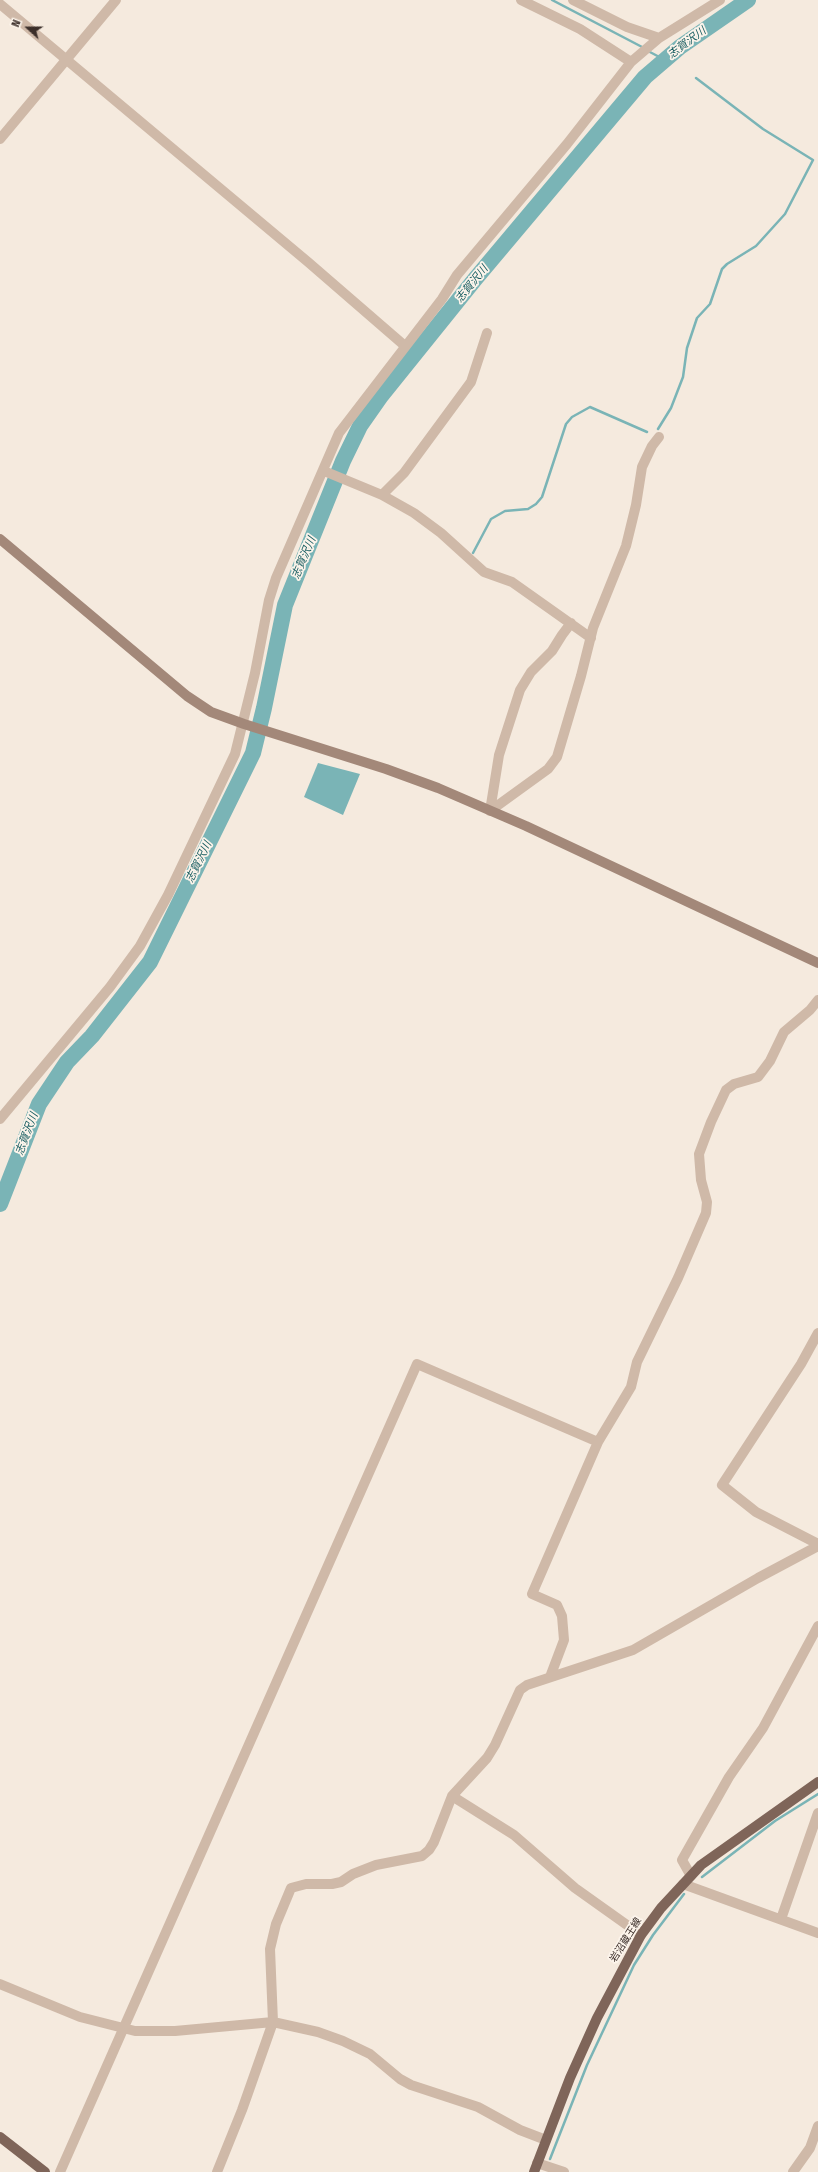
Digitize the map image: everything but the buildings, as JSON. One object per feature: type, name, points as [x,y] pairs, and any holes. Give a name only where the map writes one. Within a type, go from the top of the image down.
[{"type":"main road","name":"岩沼蔵王線","points":[[536,2167],[570,2078],[597,2018],[641,1935],[661,1908],[690,1876],[723,1848],[818,1782]]},
{"type":"main road","points":[[0,2137],[45,2172]]},
{"type":"street","points":[[0,139],[116,0]]},
{"type":"street","points":[[521,0],[580,29],[633,60]]},
{"type":"street","points":[[573,0],[656,40]]},
{"type":"street","points":[[0,1119],[110,987],[140,946],[168,895],[235,754],[246,725],[269,600],[276,578],[282,560],[324,471],[339,434],[442,299],[457,275],[567,144],[633,60],[656,40],[720,0]]},
{"type":"street","points":[[0,4],[302,257],[405,346]]},
{"type":"street","points":[[382,495],[404,473],[471,382],[487,333]]},
{"type":"street","points":[[490,811],[548,769],[556,757],[582,676],[591,638],[626,546],[636,505],[642,467],[652,446],[659,437]]},
{"type":"street","points":[[324,471],[382,495],[414,513],[436,529],[484,572],[512,582],[591,638]]},
{"type":"street","points":[[0,539],[187,696],[212,712],[246,725],[386,769],[490,811],[818,963]]},
{"type":"street","points":[[490,811],[499,755],[520,690],[531,672],[552,651],[571,623]]},
{"type":"street","points":[[550,1678],[564,1640],[562,1616],[557,1605],[532,1594],[598,1442],[631,1387],[637,1362],[678,1278],[706,1213],[707,1202],[702,1180],[699,1154],[726,1090],[734,1084],[758,1077],[770,1061],[784,1032],[810,1010],[818,1000]]},
{"type":"street","points":[[818,1334],[801,1364],[722,1485],[756,1512],[818,1545]]},
{"type":"street","points":[[60,2172],[417,1364],[598,1442]]},
{"type":"street","points":[[217,2172],[242,2110],[273,2022],[270,1949],[276,1924],[291,1888],[306,1884],[332,1884],[376,1865],[422,1856],[429,1850],[434,1842],[452,1796],[487,1758],[520,1690],[527,1685],[633,1650],[818,1545]]},
{"type":"street","points":[[690,1876],[682,1860],[729,1777],[763,1728],[818,1626]]},
{"type":"street","points":[[452,1796],[514,1835],[575,1888],[641,1935]]},
{"type":"street","points":[[781,1920],[818,1813]]},
{"type":"street","points":[[683,1884],[818,1933]]},
{"type":"street","points":[[0,1984],[80,2017],[124,2029],[175,2031],[273,2022],[343,2041],[370,2054],[400,2079],[411,2085],[478,2107],[520,2130],[546,2140]]},
{"type":"street","points":[[793,2172],[810,2148],[818,2126]]},
{"type":"street","points":[[536,2167],[564,2172]]},
{"type":"water","points":[[318,763],[360,774],[343,815],[304,797]]},
{"type":"waterway","points":[[552,0],[644,48]]},
{"type":"waterway","name":"志賀沢川","points":[[0,1204],[39,1104],[67,1062],[92,1036],[150,962],[253,753],[264,708],[285,605],[343,461],[360,426],[381,396],[476,278],[645,77],[680,47],[748,0]]},
{"type":"waterway","points":[[648,51],[665,60]]},
{"type":"waterway","points":[[658,429],[671,408],[683,377],[687,348],[697,318],[710,304],[722,269],[727,264],[756,246],[785,214],[813,160],[763,129],[696,78]]},
{"type":"waterway","points":[[473,553],[491,519],[505,511],[528,509],[536,504],[542,497],[566,424],[572,417],[590,407],[647,432]]},
{"type":"waterway","points":[[702,1877],[775,1821],[818,1794]]},
{"type":"waterway","points":[[550,2159],[587,2065],[634,1965],[653,1935],[684,1894]]}]
